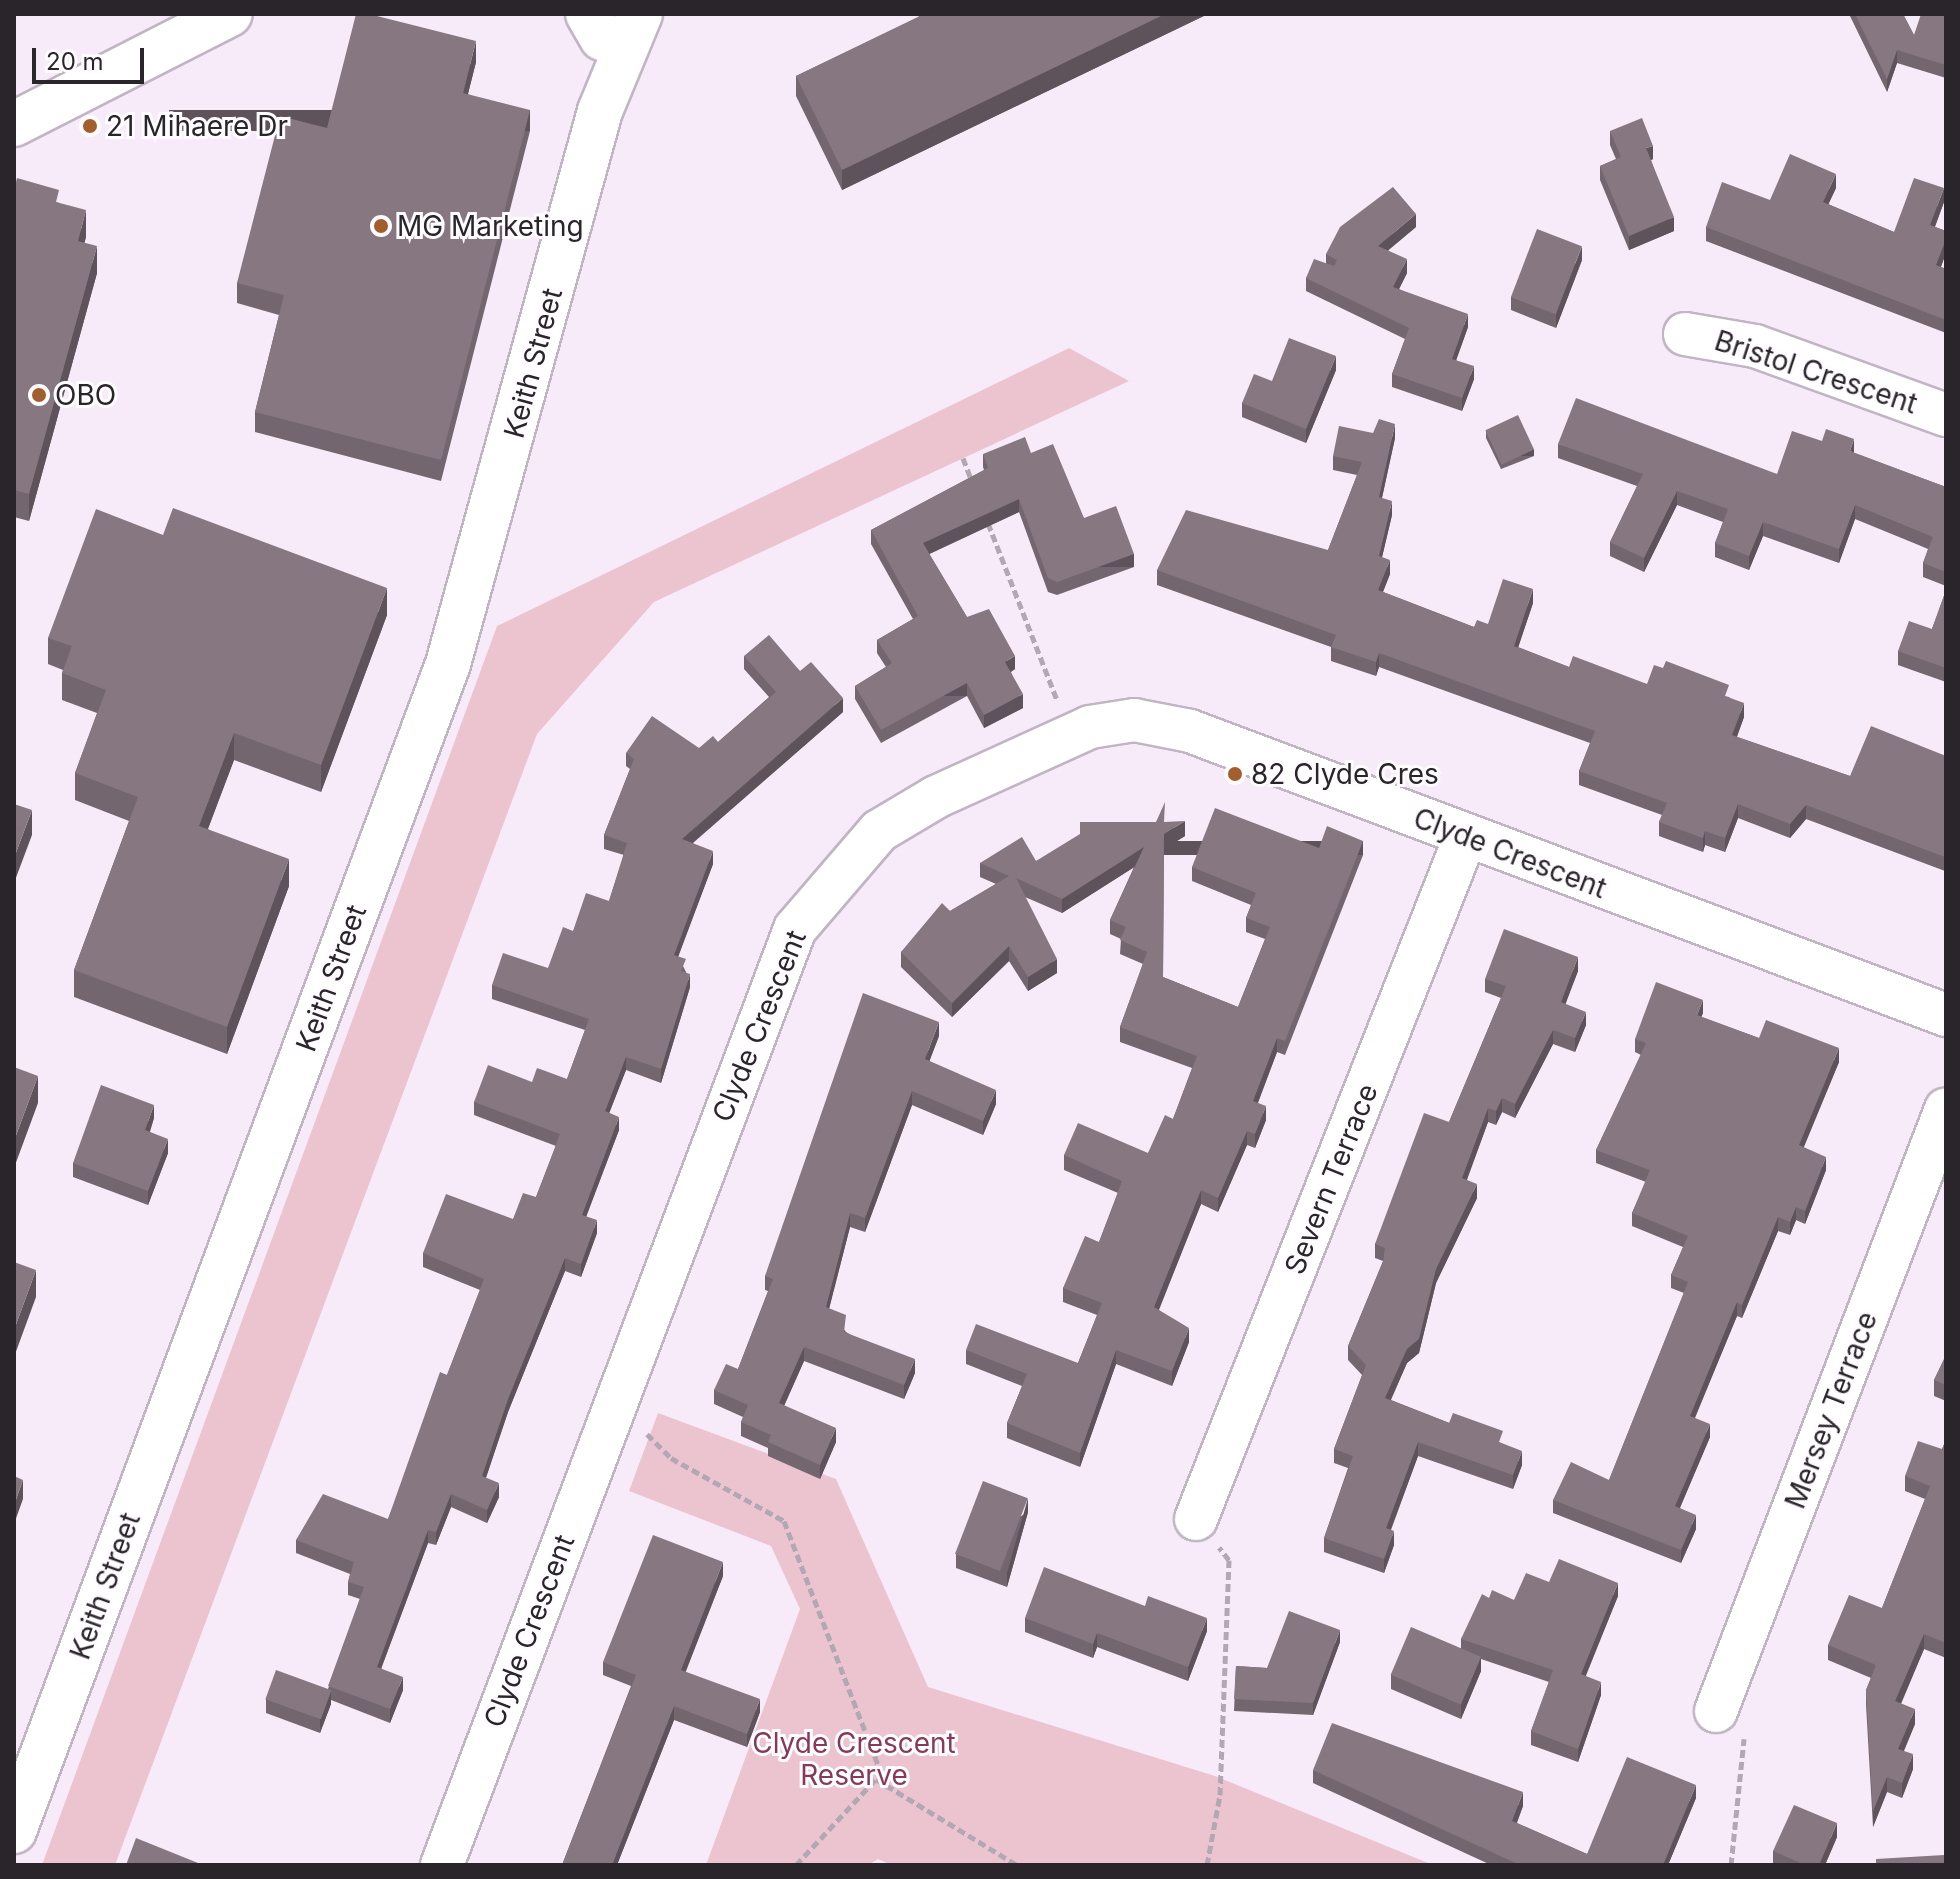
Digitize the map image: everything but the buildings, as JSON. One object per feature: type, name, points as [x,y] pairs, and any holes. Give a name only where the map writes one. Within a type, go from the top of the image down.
[{"type":"street","points":[[14,124],[230,14]]},
{"type":"street","name":"Keith Street","points":[[14,1831],[448,664],[600,111],[640,14]]},
{"type":"street","name":"Keith Street","points":[[599,22],[600,111]]},
{"type":"street","name":"Bristol Crescent","points":[[1685,334],[1755,346],[1946,415]]},
{"type":"street","name":"Clyde Crescent","points":[[442,1865],[795,929],[879,831],[1069,734],[1134,720],[1190,731],[1465,838],[1946,1015]]},
{"type":"street","name":"Severn Terrace","points":[[1196,1519],[1465,838]]},
{"type":"street","name":"Mersey Terrace","points":[[1716,1711],[1946,1109]]},
{"type":"path","points":[[963,458],[974,488]]},
{"type":"path","points":[[986,518],[1069,734]]},
{"type":"path","points":[[609,1419],[650,1435],[671,1458],[784,1521],[879,1767],[876,1779],[796,1865]]},
{"type":"path","points":[[1196,1519],[1229,1560],[1220,1795],[1207,1865]]},
{"type":"path","points":[[1716,1711],[1744,1738],[1731,1865]]},
{"type":"path","points":[[876,1779],[1017,1865]]},
{"type":"green space","points":[[1069,348],[1129,381],[654,602],[537,734],[115,1865],[42,1865],[497,626]]},
{"type":"green space","name":"Clyde Crescent Reserve","points":[[658,1413],[836,1479],[928,1687],[1215,1776],[1433,1865],[891,1865],[878,1859],[868,1865],[706,1865],[800,1609],[771,1546],[629,1491]]},
{"type":"place","name":"21 Mihaere Dr","points":[[90,126]]},
{"type":"place","name":"MG Marketing","points":[[381,226]]},
{"type":"place","name":"OBO","points":[[39,395]]},
{"type":"place","name":"82 Clyde Cres","points":[[1235,774]]}]
